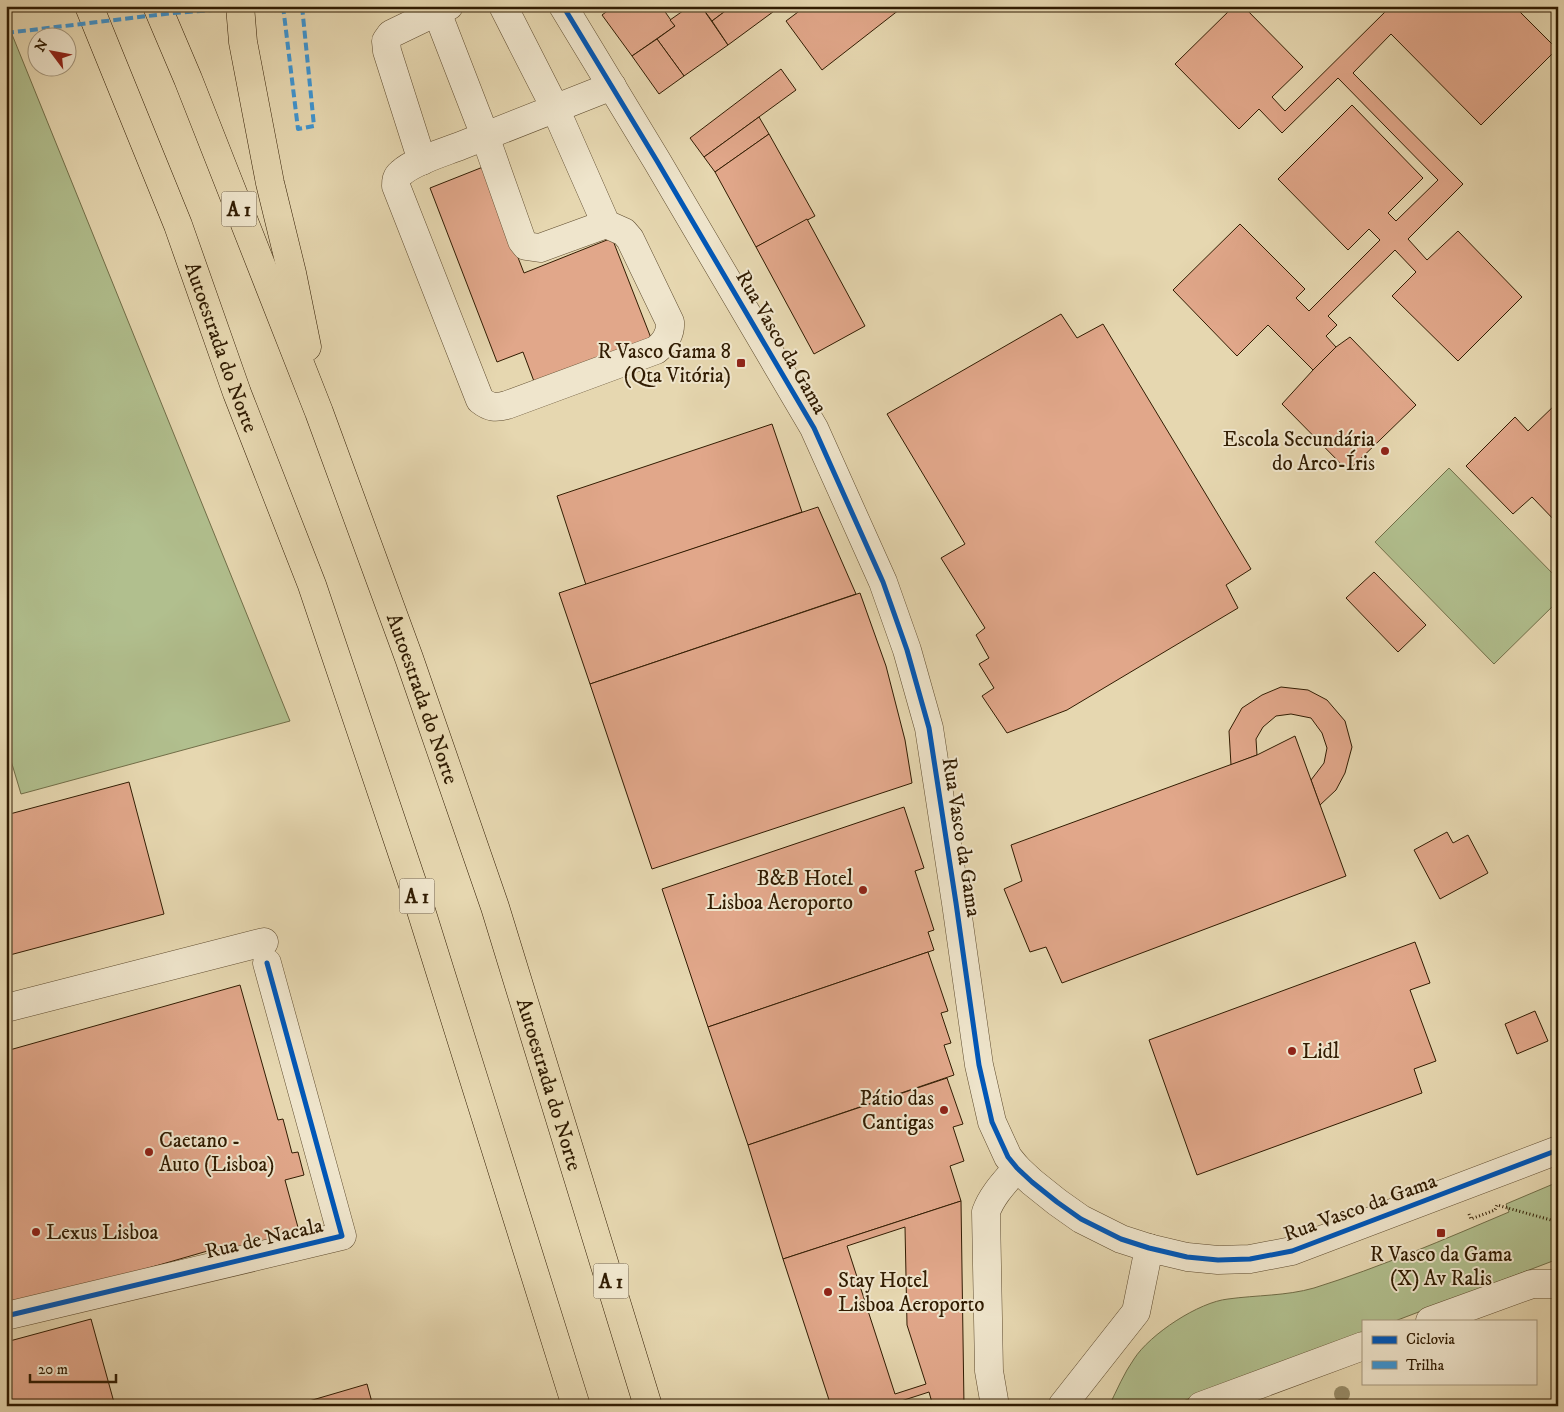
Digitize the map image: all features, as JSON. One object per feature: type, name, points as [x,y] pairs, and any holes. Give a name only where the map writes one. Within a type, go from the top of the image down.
[{"type":"highway","name":"Autoestrada do Norte","points":[[89,6],[178,225],[237,393],[312,585],[414,888],[576,1406]]},
{"type":"highway","name":"Autoestrada do Norte","points":[[157,6],[188,79],[319,412],[496,907],[648,1406]]},
{"type":"highway","points":[[240,6],[243,42],[270,183],[292,273],[319,412]]},
{"type":"street","points":[[503,6],[555,108],[606,224],[624,232],[630,238],[670,322],[671,328],[664,344],[656,350],[507,405],[496,408],[490,406],[480,400],[396,186],[397,177],[402,172],[422,161],[555,108],[612,86]]},
{"type":"street","name":"Rua Vasco da Gama","points":[[563,6],[814,428],[883,582],[908,650],[929,728],[979,1065],[992,1122],[1008,1156],[1017,1168],[1081,1220],[1121,1239],[1187,1257],[1218,1260],[1250,1259],[1292,1251],[1558,1150]]},
{"type":"street","points":[[422,161],[387,51],[386,41],[391,34],[443,9],[522,241],[526,246],[540,248],[606,224]]},
{"type":"street","name":"Rua de Nacala","points":[[6,1008],[266,952],[342,1236],[6,1316]]},
{"type":"street","points":[[995,1406],[989,1371],[986,1212],[991,1199],[1017,1168]]},
{"type":"street","points":[[1062,1406],[1136,1312],[1149,1248]]},
{"type":"street","points":[[1433,1320],[1532,1284],[1558,1284]]},
{"type":"street","points":[[1201,1406],[1362,1346]]},
{"type":"path","points":[[1459,1187],[1471,1219],[1495,1210],[1497,1205],[1558,1222]]},
{"type":"green space","points":[[6,27],[9,27],[28,78],[30,78],[290,721],[21,794],[6,744]]},
{"type":"green space","points":[[1449,468],[1558,579],[1558,601],[1494,664],[1375,542]]},
{"type":"green space","points":[[1558,1182],[1558,1259],[1398,1320],[1362,1320],[1362,1333],[1170,1406],[1109,1406],[1127,1370],[1141,1349],[1163,1330],[1203,1306],[1228,1299],[1282,1294],[1314,1288],[1413,1252],[1509,1212],[1506,1204]]},
{"type":"building","points":[[614,6],[661,6],[675,26],[632,56],[602,15]]},
{"type":"building","points":[[690,6],[701,6],[728,45],[684,76],[657,39],[675,26],[670,20]]},
{"type":"building","points":[[701,6],[732,6],[712,21]]},
{"type":"building","points":[[732,6],[781,6],[728,45],[712,21]]},
{"type":"building","points":[[806,6],[904,6],[822,70],[786,21]]},
{"type":"building","points":[[1234,6],[1243,6],[1303,67],[1272,97],[1285,111],[1391,6],[1514,6],[1557,49],[1481,125],[1391,34],[1353,73],[1463,184],[1408,239],[1427,260],[1458,231],[1522,297],[1458,361],[1392,296],[1416,272],[1395,250],[1328,316],[1337,325],[1326,336],[1336,347],[1313,370],[1268,325],[1237,356],[1173,290],[1240,224],[1305,289],[1296,298],[1309,311],[1380,240],[1369,229],[1348,250],[1278,179],[1352,105],[1423,178],[1388,213],[1396,221],[1438,180],[1338,78],[1282,133],[1259,109],[1239,129],[1175,64]]},
{"type":"building","points":[[657,39],[684,76],[659,94],[632,56]]},
{"type":"building","points":[[781,69],[796,90],[704,157],[690,138]]},
{"type":"building","points":[[759,117],[769,134],[715,172],[704,157]]},
{"type":"building","points":[[769,134],[815,216],[756,247],[715,172]]},
{"type":"building","points":[[483,167],[524,273],[612,238],[651,338],[535,384],[523,352],[497,362],[430,188]]},
{"type":"building","points":[[807,219],[865,326],[814,354],[756,247]]},
{"type":"building","points":[[1061,314],[1077,338],[1103,324],[1251,569],[1226,585],[1238,608],[1067,710],[1007,733],[982,696],[994,688],[979,664],[989,658],[976,635],[985,628],[941,558],[965,544],[887,414]]},
{"type":"building","points":[[1350,337],[1416,405],[1348,471],[1282,404],[1336,347]]},
{"type":"building","points":[[1558,402],[1558,524],[1532,497],[1513,514],[1466,466],[1515,417],[1528,431]]},
{"type":"building","points":[[772,424],[802,512],[586,585],[557,496]]},
{"type":"building","points":[[818,507],[856,594],[590,684],[559,593]]},
{"type":"building","points":[[1374,572],[1426,625],[1398,652],[1346,598]]},
{"type":"building","points":[[860,593],[886,666],[905,740],[912,783],[652,869],[590,684]]},
{"type":"building","points":[[1281,687],[1308,690],[1327,700],[1345,721],[1352,747],[1345,773],[1336,790],[1320,805],[1311,780],[1324,763],[1327,748],[1322,733],[1311,718],[1291,714],[1276,716],[1263,727],[1256,739],[1257,755],[1231,765],[1229,731],[1242,708],[1262,695]]},
{"type":"building","points":[[1295,736],[1346,876],[1062,983],[1046,947],[1030,952],[1004,889],[1022,881],[1011,845],[1257,755]]},
{"type":"building","points":[[129,782],[164,914],[6,956],[6,815]]},
{"type":"building","points":[[904,807],[924,868],[915,871],[934,930],[928,932],[934,950],[708,1027],[662,889]]},
{"type":"building","points":[[1447,832],[1453,843],[1468,835],[1488,873],[1440,899],[1414,850]]},
{"type":"building","name":"Lidl","points":[[1415,942],[1430,983],[1410,990],[1436,1061],[1414,1069],[1422,1093],[1197,1175],[1149,1040]]},
{"type":"building","points":[[928,952],[948,1011],[941,1013],[951,1043],[944,1045],[954,1075],[748,1145],[708,1027]]},
{"type":"building","name":"Caetano - Auto (Lisboa)","points":[[240,985],[278,1120],[283,1119],[292,1153],[298,1152],[304,1175],[285,1180],[299,1231],[213,1255],[211,1250],[55,1295],[6,1318],[6,1051]]},
{"type":"building","points":[[1535,1011],[1548,1041],[1517,1054],[1505,1024]]},
{"type":"building","points":[[947,1078],[963,1124],[953,1127],[964,1161],[950,1166],[961,1201],[783,1259],[748,1145]]},
{"type":"building","name":"Stay Hotel Lisboa Aeroporto","points":[[961,1201],[964,1406],[933,1406],[929,1392],[898,1402],[899,1406],[831,1406],[783,1259]],"holes":[[[905,1227],[907,1325],[926,1384],[895,1394],[847,1246]]]},
{"type":"building","points":[[91,1319],[115,1406],[6,1406],[6,1342]]},
{"type":"building","points":[[367,1384],[373,1406],[292,1406]]},
{"type":"marked path","points":[[6,33],[173,13],[268,6]]},
{"type":"marked path","points":[[283,6],[298,129],[314,126],[302,6]]},
{"type":"cycle path","points":[[563,6],[657,161],[814,428],[883,582],[907,650],[929,728],[979,1065],[992,1122],[1008,1157],[1017,1168],[1057,1202],[1081,1219],[1121,1239],[1187,1257],[1218,1260],[1250,1259],[1292,1251],[1558,1150]]},
{"type":"cycle path","points":[[6,1316],[342,1236],[267,963]]},
{"type":"place","name":"R Vasco Gama 8 (Qta Vitória)","points":[[741,363]]},
{"type":"place","name":"Escola Secundária do Arco-Íris","points":[[1385,451]]},
{"type":"place","name":"B&B Hotel Lisboa Aeroporto","points":[[863,890]]},
{"type":"place","name":"Lidl","points":[[1292,1051]]},
{"type":"place","name":"Pátio das Cantigas","points":[[944,1110]]},
{"type":"place","name":"Caetano - Auto (Lisboa)","points":[[149,1152]]},
{"type":"place","name":"Lexus Lisboa","points":[[36,1232]]},
{"type":"place","name":"R Vasco da Gama (X) Av Ralis","points":[[1441,1233]]},
{"type":"place","name":"Stay Hotel Lisboa Aeroporto","points":[[828,1292]]}]
